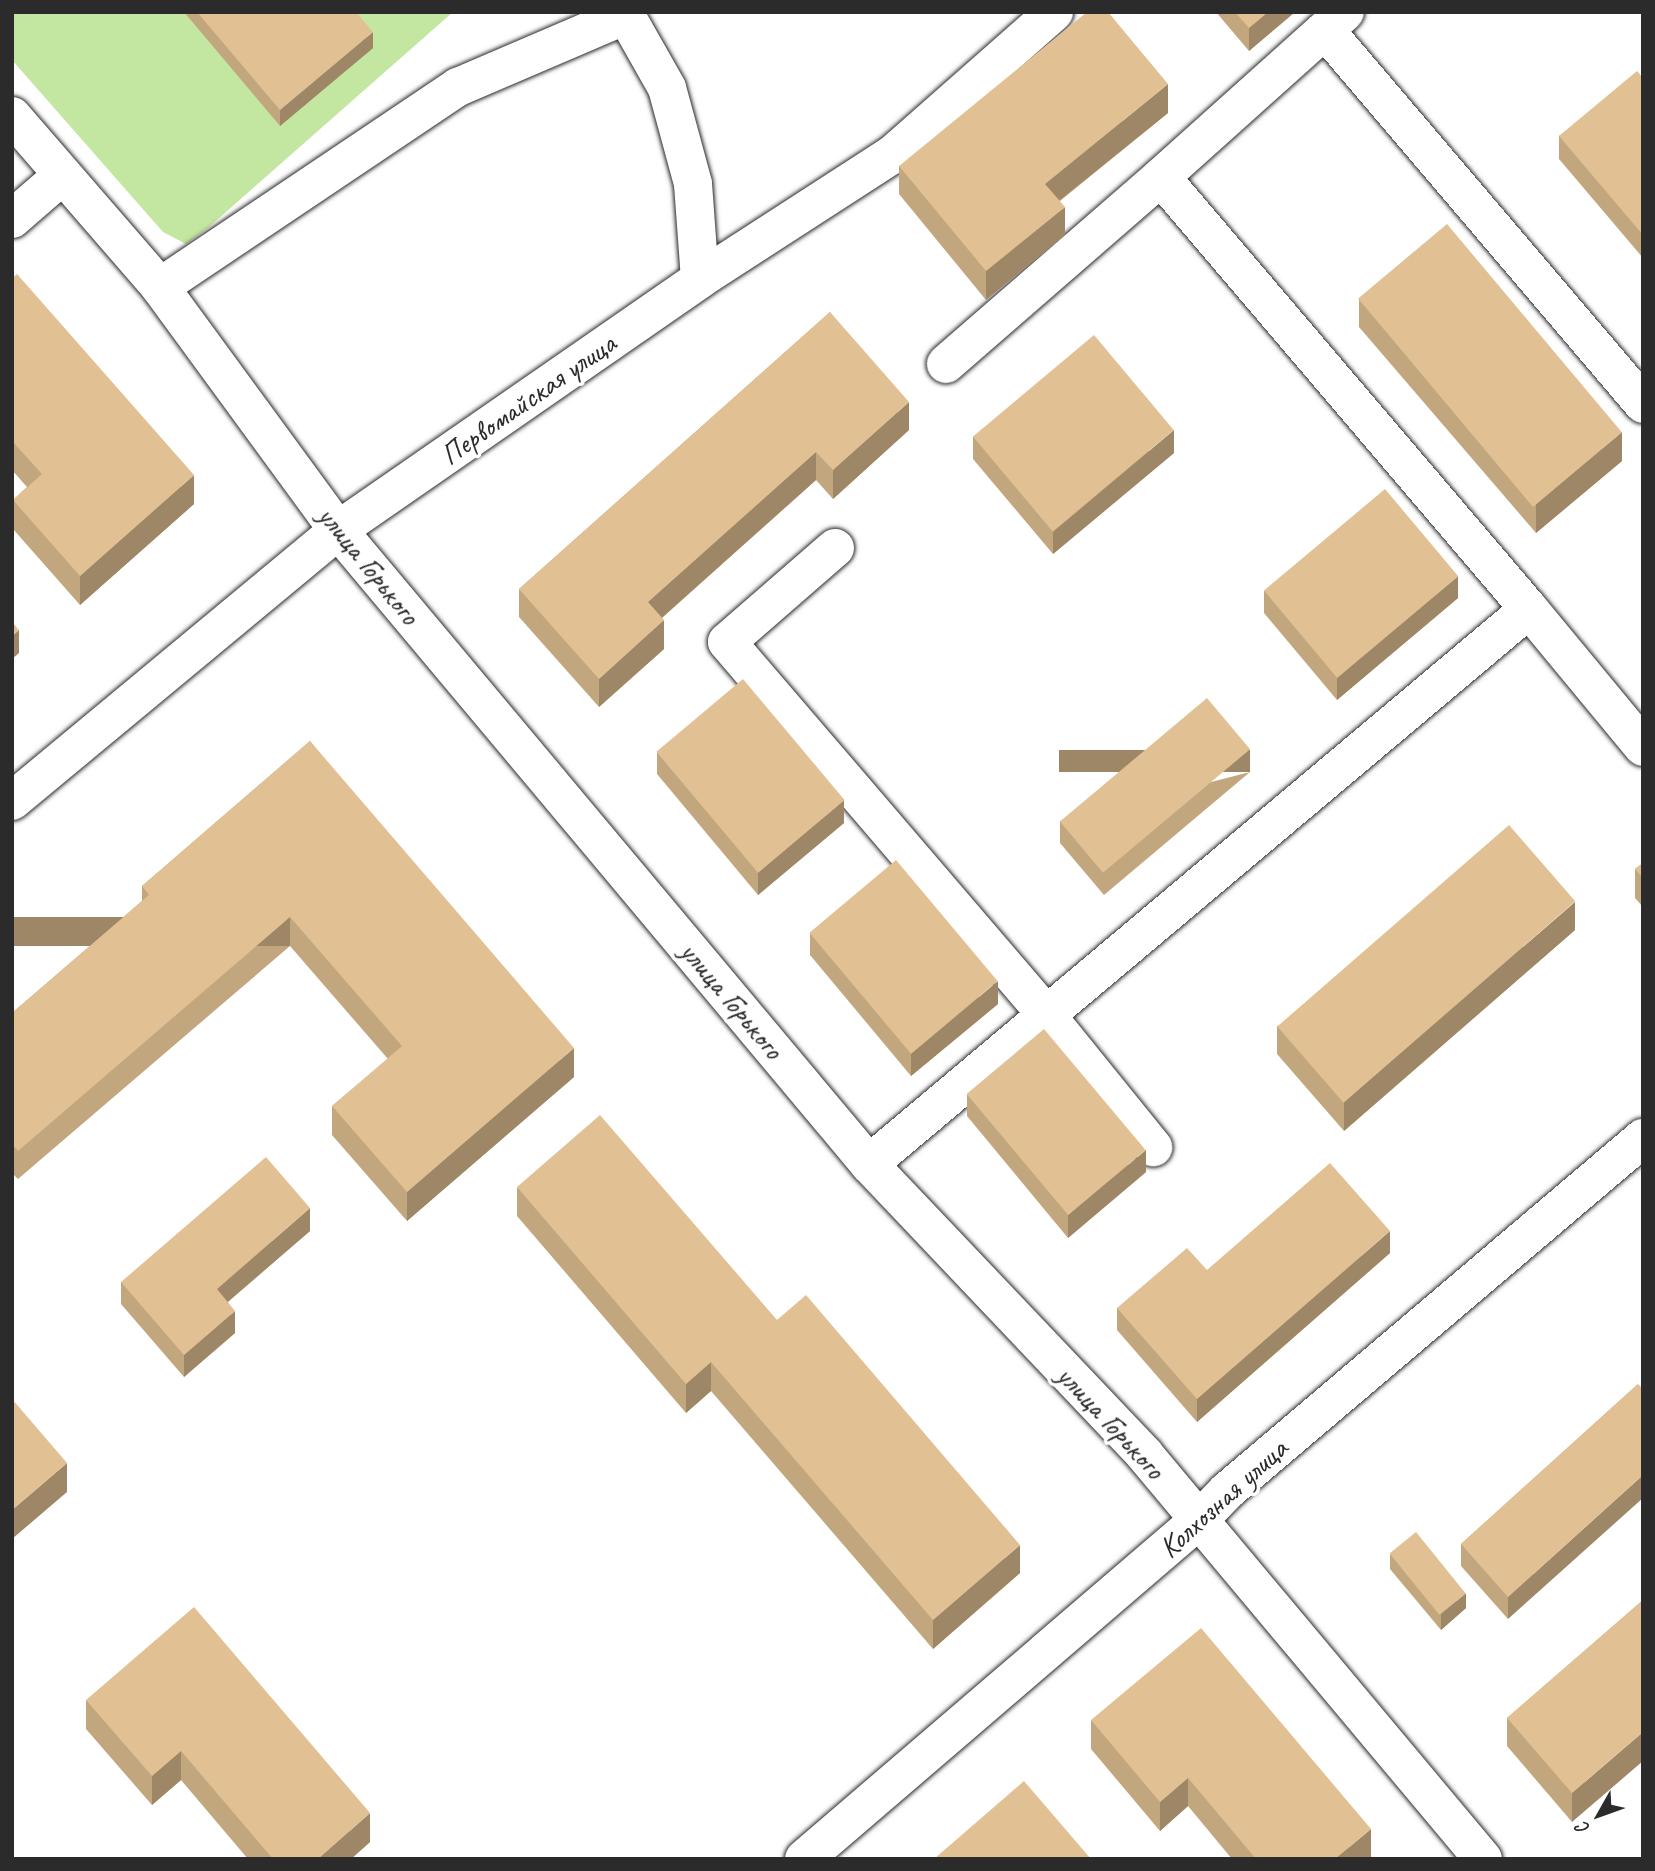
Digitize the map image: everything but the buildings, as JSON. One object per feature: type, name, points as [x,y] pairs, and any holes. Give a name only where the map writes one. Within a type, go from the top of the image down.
[{"type":"street","name":"Первомайская улица","points":[[12,801],[338,530],[700,279],[892,155],[1054,12]]},
{"type":"street","points":[[160,287],[458,87],[625,14],[667,88],[693,184],[700,279]]},
{"type":"street","points":[[946,364],[1335,21],[1643,404]]},
{"type":"street","name":"улица Горького","points":[[12,116],[160,287],[338,530],[869,1164],[1144,1454],[1483,1859]]},
{"type":"street","points":[[12,219],[63,175]]},
{"type":"street","points":[[1161,177],[1643,747]]},
{"type":"street","points":[[835,548],[727,642],[1047,1016],[1153,1147]]},
{"type":"street","points":[[869,1164],[1529,609]]},
{"type":"street","name":"Колхозная улица","points":[[804,1859],[1199,1520],[1227,1491],[1643,1138]]},
{"type":"green space","points":[[12,12],[453,12],[209,227],[186,244],[163,232],[12,60]]}]
